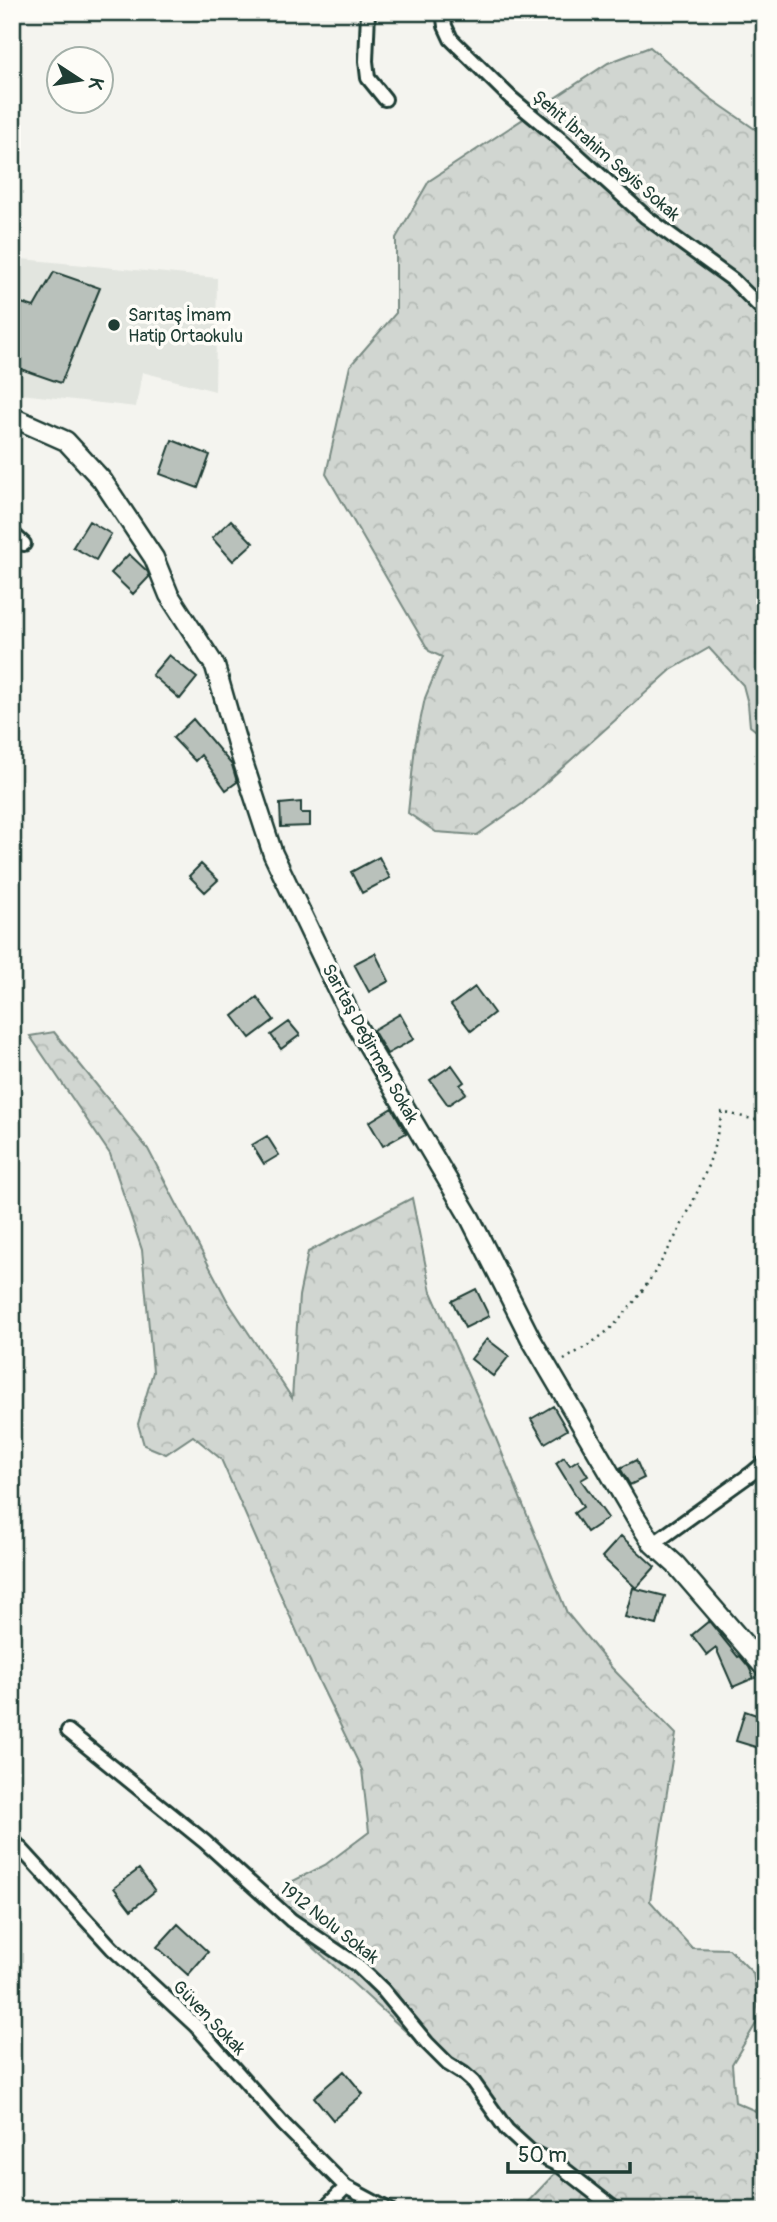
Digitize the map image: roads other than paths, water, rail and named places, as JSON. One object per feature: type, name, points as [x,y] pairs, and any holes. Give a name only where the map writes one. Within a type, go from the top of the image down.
[{"type":"street","points":[[368,12],[366,61],[369,78],[385,99]]},
{"type":"street","name":"Şehit İbrahim Seyis Sokak","points":[[443,12],[451,39],[511,98],[646,217],[733,280],[765,312]]},
{"type":"street","name":"Sarıtaş Değirmen Sokak","points":[[12,417],[65,441],[81,455],[102,480],[154,558],[169,595],[215,666],[238,747],[280,870],[349,1013],[470,1218],[531,1339],[636,1518],[653,1544],[676,1565],[765,1668]]},
{"type":"street","points":[[12,533],[24,544]]},
{"type":"street","points":[[653,1544],[765,1462]]},
{"type":"street","name":"1912 Nolu Sokak","points":[[68,1731],[205,1842],[291,1920],[357,1965],[383,1990],[448,2064],[474,2082],[507,2130],[530,2151],[560,2166],[616,2210]]},
{"type":"street","name":"Güven Sokak","points":[[12,1839],[112,1948],[196,2026],[285,2126],[346,2187],[389,2210]]},
{"type":"street","points":[[323,2210],[346,2187]]},
{"type":"place","name":"Sarıtaş İmam Hatip Ortaokulu","points":[[114,325]]}]
